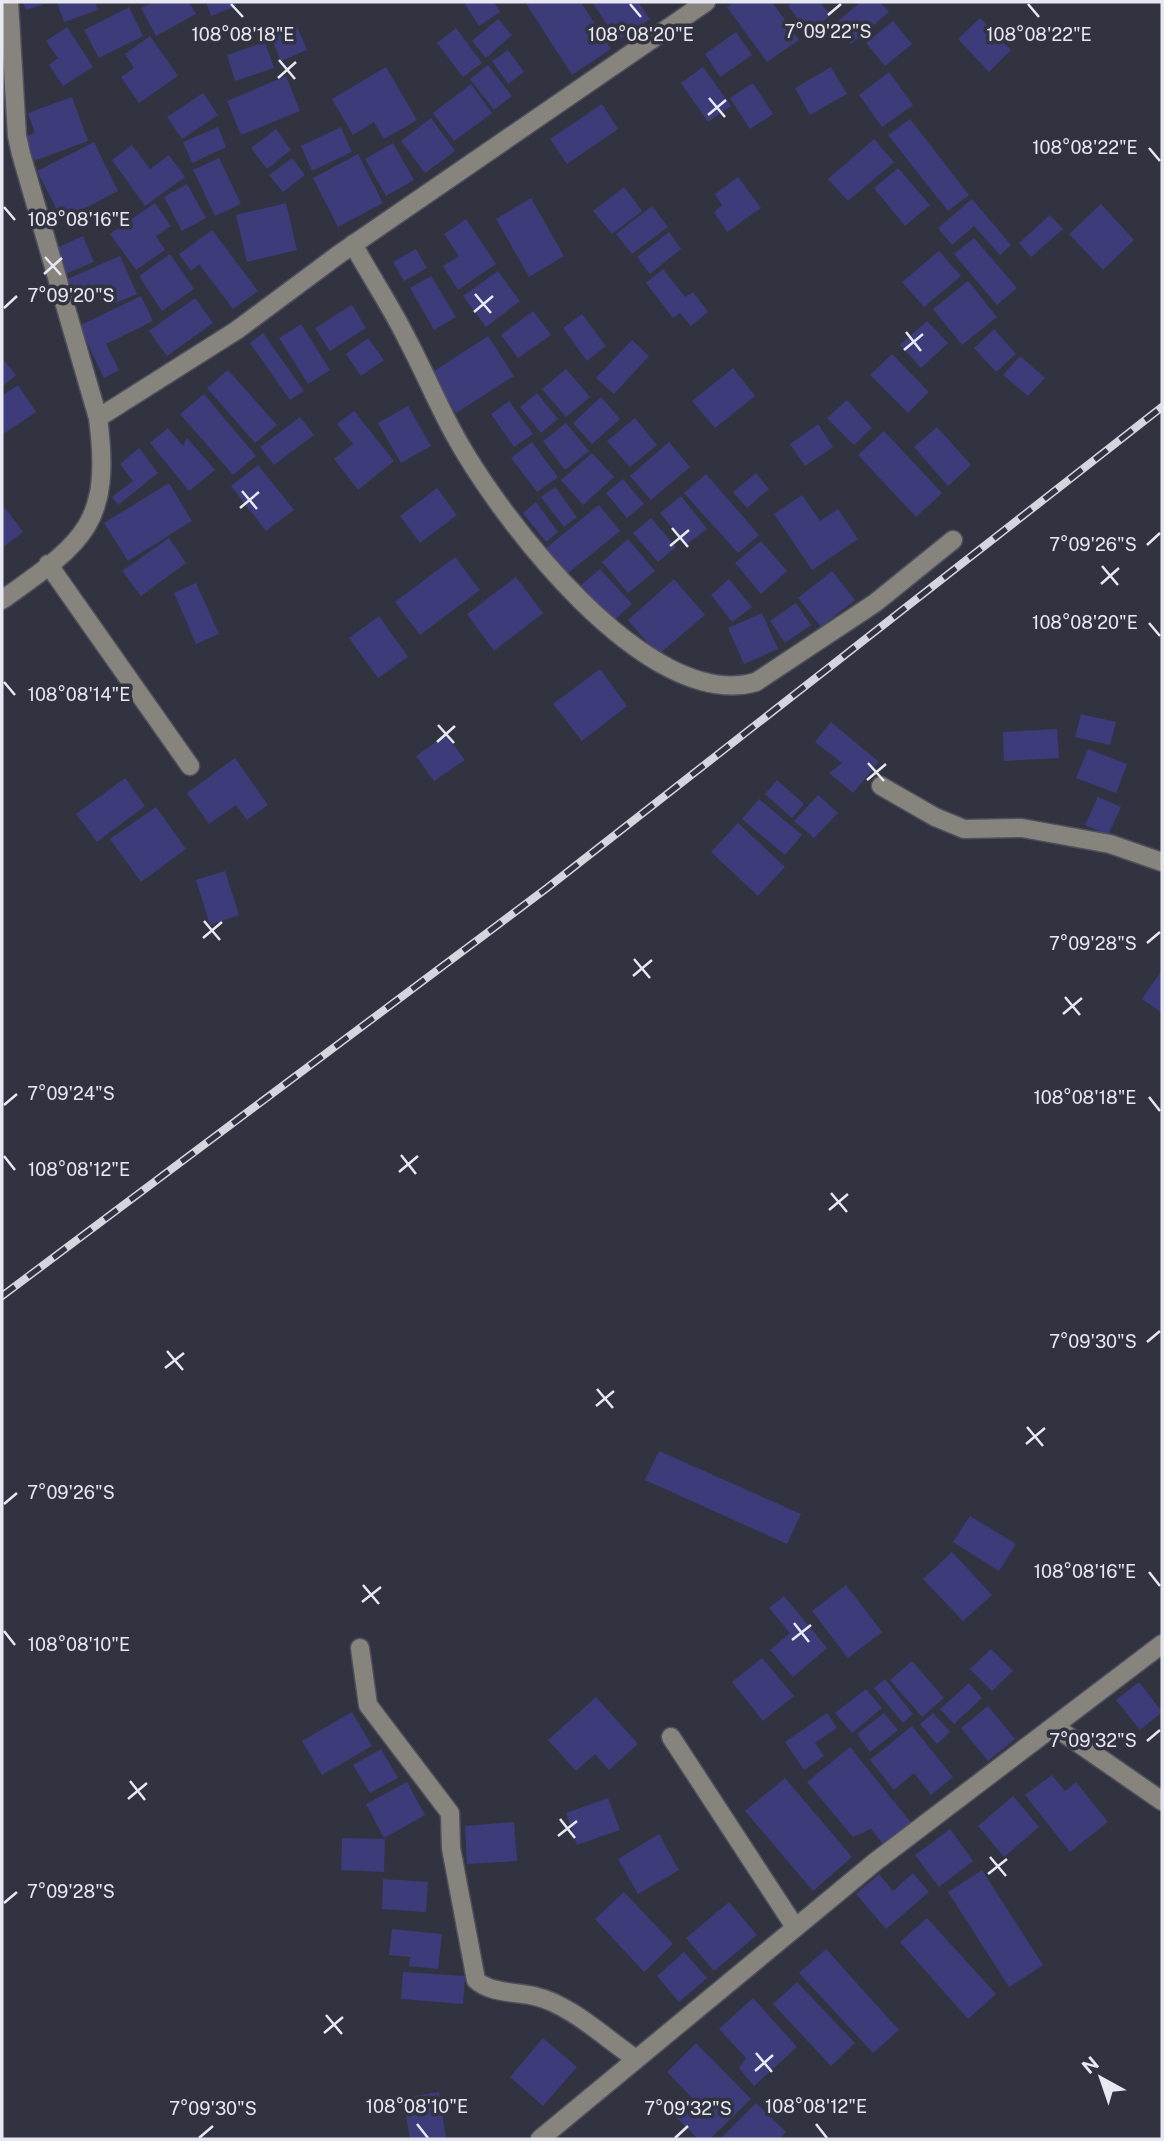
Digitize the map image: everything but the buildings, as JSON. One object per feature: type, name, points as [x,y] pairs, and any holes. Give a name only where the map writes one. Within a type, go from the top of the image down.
[{"type":"street","points":[[2,600],[78,541],[95,514],[100,495],[102,453],[97,418],[20,154],[9,2]]},
{"type":"street","points":[[97,418],[237,330],[353,244],[706,2]]},
{"type":"street","points":[[353,244],[407,339],[453,434],[520,531],[593,615],[675,673],[714,686],[738,688],[756,682],[875,603],[953,540]]},
{"type":"street","points":[[48,565],[190,766]]},
{"type":"street","points":[[881,786],[935,817],[964,828],[1022,828],[1110,844],[1162,862]]},
{"type":"street","points":[[540,2139],[875,1863],[1162,1644]]},
{"type":"street","points":[[360,1648],[368,1705],[450,1813],[451,1848],[476,1980],[486,1987],[536,1996],[557,2005],[636,2059]]},
{"type":"street","points":[[1055,1727],[1162,1801]]},
{"type":"street","points":[[671,1737],[795,1927]]},
{"type":"railway","points":[[2,1296],[547,888],[1162,407]]}]
